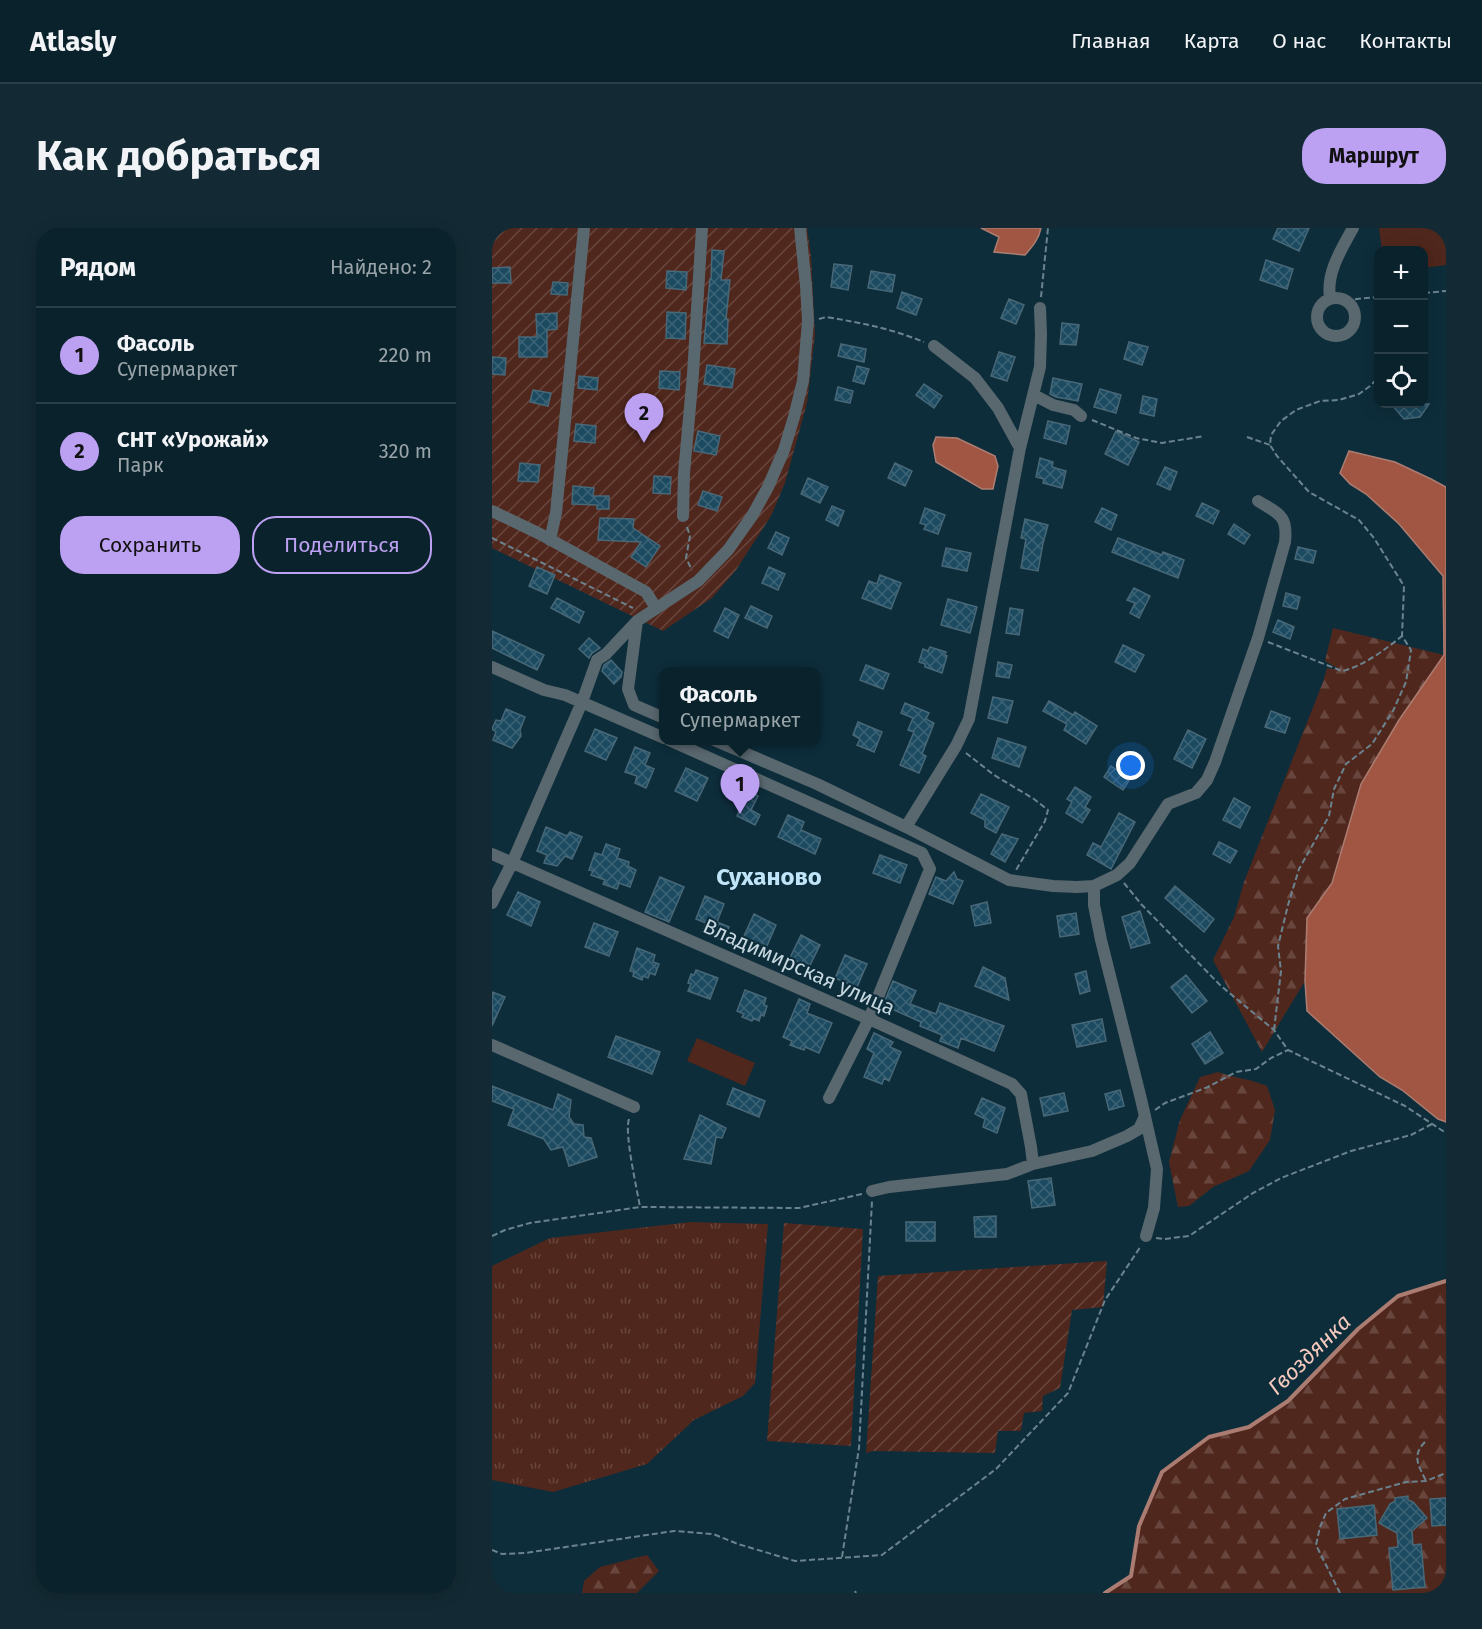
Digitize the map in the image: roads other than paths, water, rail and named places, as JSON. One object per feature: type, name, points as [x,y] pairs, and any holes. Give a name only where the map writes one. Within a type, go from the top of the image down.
[{"type":"street","points":[[550,540],[556,513],[584,228]]},
{"type":"street","points":[[683,516],[684,473],[702,228]]},
{"type":"street","points":[[492,903],[512,863],[582,702],[597,660],[646,615],[698,581],[728,550],[752,516],[768,487],[784,450],[803,381],[808,321],[800,228]]},
{"type":"street","points":[[1330,298],[1328,287],[1332,270],[1353,228]]},
{"type":"street","points":[[1330,298],[1346,300],[1352,306],[1355,318],[1349,330],[1344,334],[1336,336],[1329,334],[1318,324],[1318,309],[1330,298]]},
{"type":"street","points":[[906,827],[956,746],[969,719],[1020,448],[1040,367],[1040,308]]},
{"type":"street","points":[[934,346],[975,378],[998,408],[1020,448]]},
{"type":"street","points":[[1034,394],[1053,405],[1074,410],[1081,416]]},
{"type":"street","points":[[724,745],[817,784],[1009,880],[1053,886],[1094,886],[1117,875],[1130,864],[1168,804],[1196,793],[1207,780],[1215,762],[1258,638],[1285,542],[1285,523],[1282,518],[1258,501]]},
{"type":"street","points":[[492,511],[540,534],[646,592],[646,615],[628,689],[634,705],[659,716]]},
{"type":"street","points":[[492,667],[544,690],[582,702],[659,736]]},
{"type":"street","points":[[678,745],[922,853],[930,869],[869,1019],[829,1098]]},
{"type":"street","name":"Владимирская улица","points":[[492,854],[1012,1084],[1020,1094],[1033,1164]]},
{"type":"street","points":[[1094,886],[1094,905],[1101,940],[1157,1169],[1154,1208],[1146,1236]]},
{"type":"street","points":[[492,1045],[634,1107]]},
{"type":"street","points":[[872,1191],[889,1187],[1007,1174],[1033,1164],[1092,1151],[1139,1129],[1145,1116]]},
{"type":"waterway","name":"Гвоздянка","points":[[1105,1593],[1131,1576],[1139,1526],[1162,1472],[1209,1437],[1249,1427],[1288,1401],[1358,1329],[1398,1296],[1446,1281]]},
{"type":"place","name":"СНТ «Урожай»","points":[[644,443]]},
{"type":"place","name":"Фасоль","points":[[740,814]]},
{"type":"district","name":"Суханово","points":[[769,877]]}]
